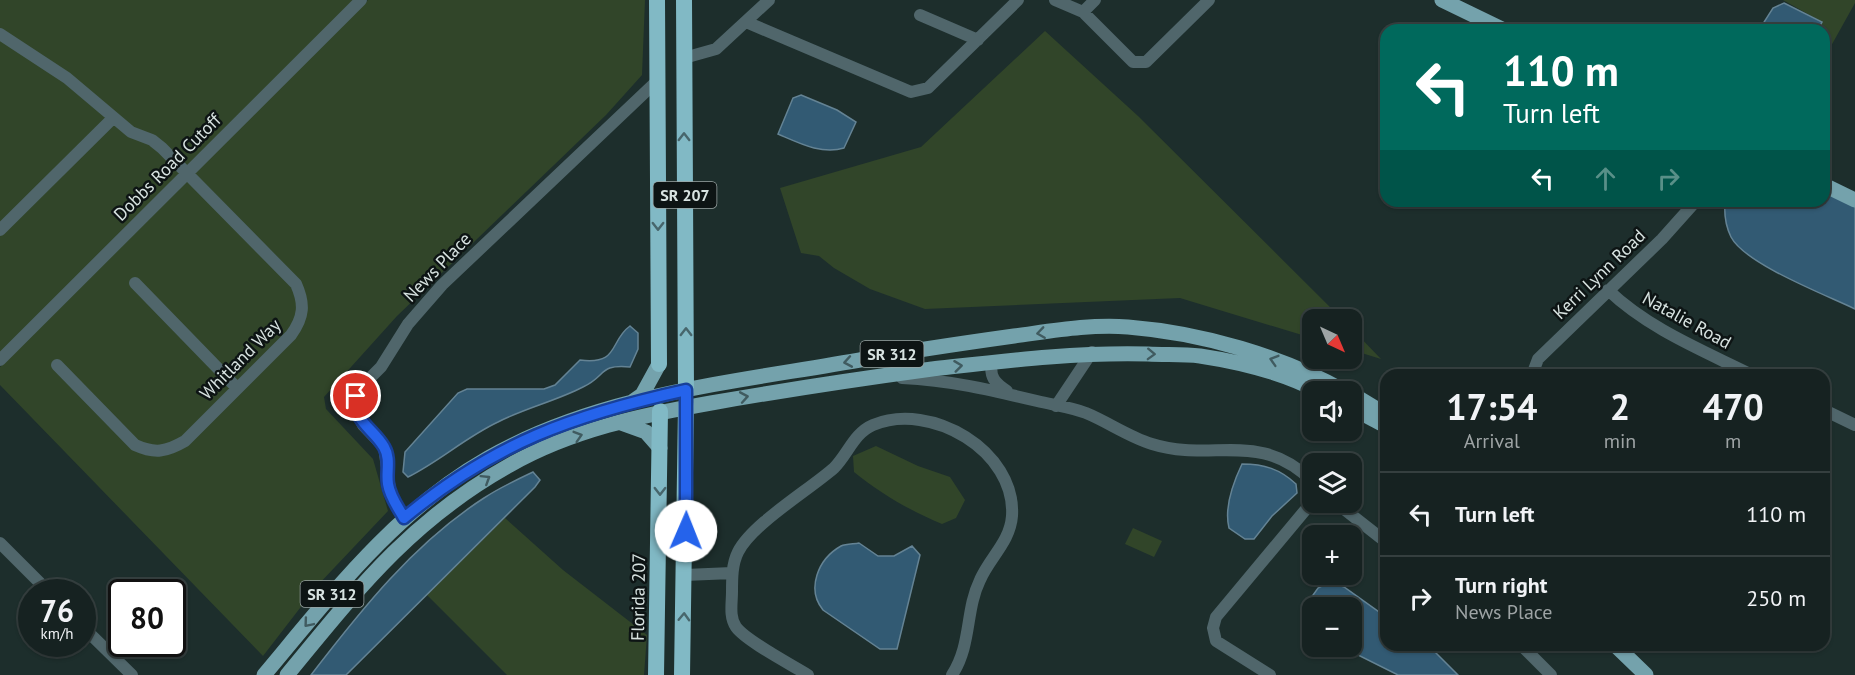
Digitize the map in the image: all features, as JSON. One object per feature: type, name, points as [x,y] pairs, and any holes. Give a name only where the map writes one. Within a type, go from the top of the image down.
[{"type":"highway","name":"SR 207","points":[[657,0],[659,364]]},
{"type":"highway","name":"SR 207","points":[[682,675],[686,575],[684,0]]},
{"type":"highway","name":"Florida 207","points":[[656,675],[660,404]]},
{"type":"main road","points":[[1442,0],[1492,24]]},
{"type":"main road","points":[[1830,188],[1855,200]]},
{"type":"main road","points":[[1092,352],[1101,339],[1099,327]]},
{"type":"main road","name":"SR 312","points":[[287,675],[365,582],[414,531],[488,478],[540,450],[621,423],[660,404],[923,349],[1099,327],[1127,327],[1194,336],[1305,370],[1326,381]]},
{"type":"main road","name":"SR 312","points":[[686,398],[1092,352],[1197,356],[1302,382]]},
{"type":"main road","points":[[631,403],[642,395],[659,364]]},
{"type":"main road","name":"SR 207","points":[[659,364],[660,404]]},
{"type":"main road","points":[[1362,400],[1380,411]]},
{"type":"main road","name":"SR 312","points":[[264,675],[360,561],[404,518],[457,478],[515,443],[578,419],[631,403],[660,404]]},
{"type":"main road","points":[[1362,413],[1380,423]]},
{"type":"main road","points":[[621,423],[646,432],[660,448]]},
{"type":"main road","points":[[365,582],[364,572],[403,533],[404,518]]},
{"type":"main road","points":[[1621,651],[1646,675]]},
{"type":"street","name":"Dobbs Road Cutoff","points":[[0,360],[361,0]]},
{"type":"street","points":[[684,58],[716,49],[769,0]]},
{"type":"street","points":[[746,22],[911,92],[928,88],[1018,0]]},
{"type":"street","points":[[1055,0],[1083,12],[1133,62],[1140,64],[1146,62],[1209,0]]},
{"type":"street","points":[[1083,12],[1095,0]]},
{"type":"street","points":[[920,15],[978,40]]},
{"type":"street","name":"Whitland Way","points":[[0,34],[67,78],[131,132],[152,140],[296,284],[302,298],[300,322],[184,441],[168,451],[150,452],[135,445],[57,365]]},
{"type":"street","name":"News Place","points":[[404,518],[391,496],[384,447],[363,424],[356,411],[355,404],[360,389],[381,367],[408,324],[443,284],[657,81]]},
{"type":"street","points":[[0,230],[113,118]]},
{"type":"street","name":"Kerri Lynn Road","points":[[1534,369],[1538,359],[1662,239],[1691,207]]},
{"type":"street","points":[[135,283],[237,388]]},
{"type":"street","name":"Natalie Road","points":[[1608,290],[1625,306],[1662,331],[1740,369]]},
{"type":"street","points":[[1056,406],[1092,352]]},
{"type":"street","points":[[992,362],[990,370],[996,384],[1013,395]]},
{"type":"street","points":[[876,376],[969,384],[1084,413],[1152,444],[1176,449],[1249,449],[1267,453],[1286,461],[1302,473]]},
{"type":"street","points":[[1830,413],[1855,425]]},
{"type":"street","points":[[808,675],[736,627],[731,612],[732,573],[738,552],[750,536],[835,466],[866,429],[881,422],[915,421],[943,427],[963,436],[985,452],[1000,471],[1010,494],[1012,517],[1005,541],[977,586],[967,640],[952,675]]},
{"type":"street","points":[[1270,675],[1216,641],[1213,628],[1216,617],[1302,513]]},
{"type":"street","points":[[1349,513],[1380,537]]},
{"type":"street","points":[[0,543],[36,579]]},
{"type":"street","points":[[686,575],[732,573]]},
{"type":"street","points":[[96,640],[132,675]]},
{"type":"street","points":[[1527,651],[1551,675]]},
{"type":"green space","points":[[0,0],[354,0],[0,353]]},
{"type":"green space","points":[[368,0],[645,0],[642,75],[606,115],[397,316],[324,397],[326,409],[373,459],[388,511],[317,586],[263,656],[0,385],[0,367]]},
{"type":"green space","points":[[1783,0],[1855,0],[1830,48],[1830,24],[1821,24],[1822,22]]},
{"type":"green space","points":[[1045,31],[1138,116],[1332,309],[1302,309],[1302,335],[1180,298],[925,309],[870,289],[834,268],[819,256],[801,253],[780,188],[921,147]]},
{"type":"green space","points":[[1362,339],[1381,359],[1362,353]]},
{"type":"green space","points":[[876,446],[918,466],[950,477],[965,500],[956,518],[942,524],[930,519],[885,494],[854,472],[853,456]]},
{"type":"green space","points":[[505,518],[563,570],[647,635],[644,675],[507,675],[427,595]]},
{"type":"green space","points":[[1133,528],[1162,541],[1154,557],[1125,544]]},
{"type":"water","points":[[1784,3],[1822,22],[1821,24],[1763,24],[1773,8]]},
{"type":"water","points":[[801,95],[837,110],[856,122],[844,148],[819,149],[778,134],[793,98]]},
{"type":"water","points":[[1830,193],[1855,204],[1855,309],[1787,278],[1752,258],[1731,237],[1725,207],[1830,207]]},
{"type":"water","points":[[630,326],[638,333],[638,349],[630,367],[607,369],[583,387],[486,428],[408,477],[403,472],[405,452],[458,393],[467,389],[544,389],[555,385],[580,360],[593,361],[608,355],[623,332]]},
{"type":"water","points":[[1242,464],[1271,468],[1296,484],[1297,493],[1272,516],[1254,539],[1245,539],[1229,528],[1230,496]]},
{"type":"water","points":[[533,472],[540,480],[535,487],[346,675],[311,675],[369,602],[434,536],[484,498]]},
{"type":"water","points":[[859,543],[878,556],[894,556],[912,546],[920,555],[897,649],[880,649],[823,610],[818,602],[815,584],[821,566],[841,546]]},
{"type":"water","points":[[1324,585],[1338,585],[1358,597],[1312,597],[1318,588]]},
{"type":"water","points":[[1362,600],[1380,613],[1380,651],[1434,651],[1458,675],[1398,675],[1362,657]]},
{"type":"route","points":[[356,396],[355,404],[359,418],[384,447],[387,454],[387,476],[391,496],[404,518],[430,496],[515,443],[604,410],[686,390],[686,531]]}]
